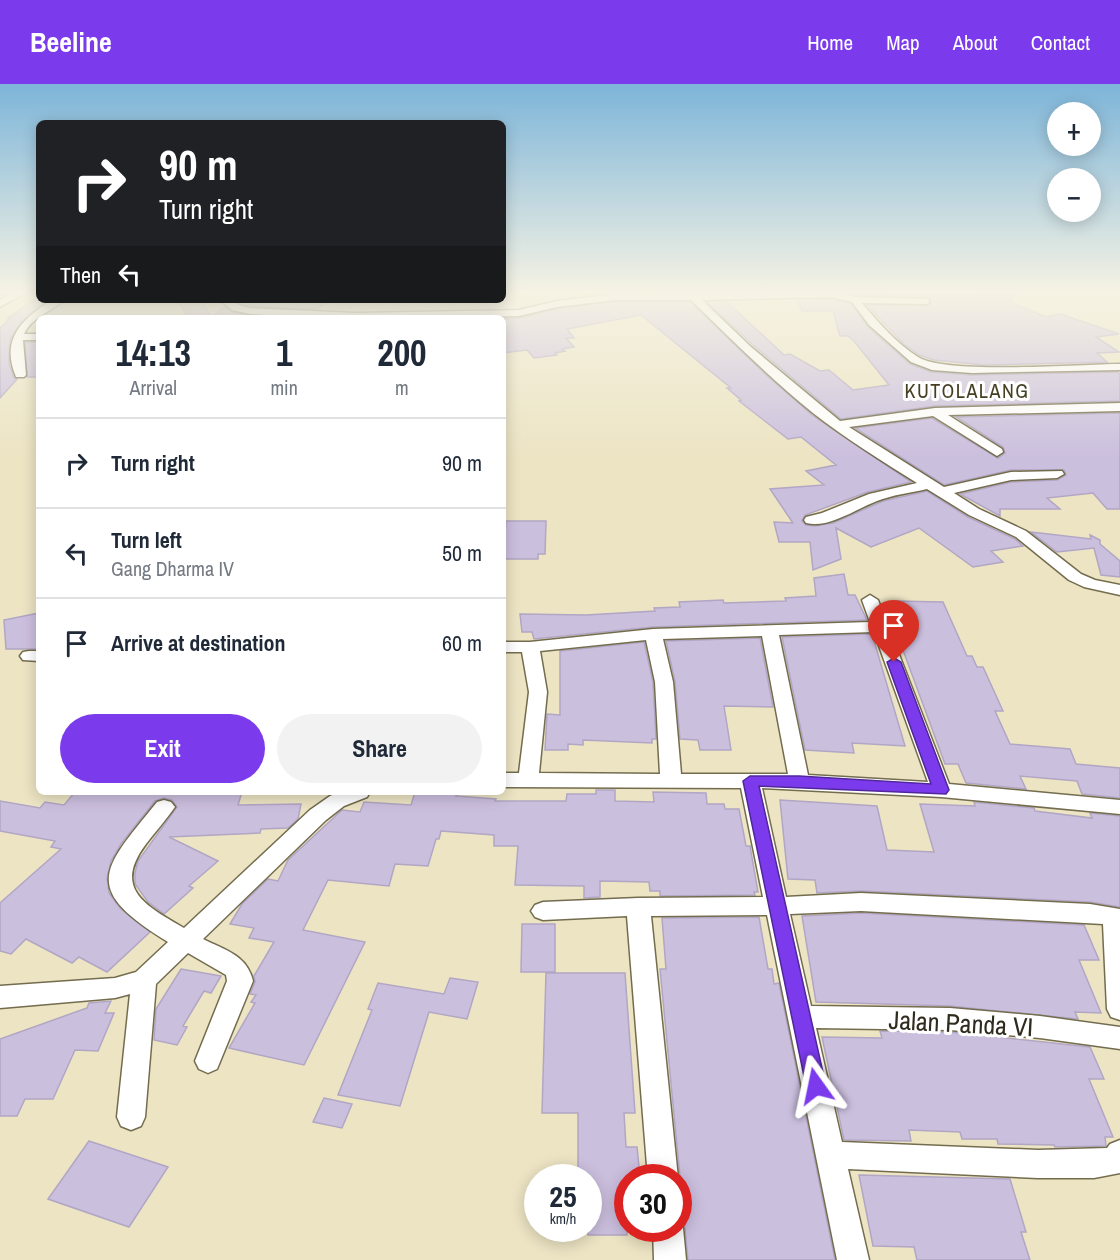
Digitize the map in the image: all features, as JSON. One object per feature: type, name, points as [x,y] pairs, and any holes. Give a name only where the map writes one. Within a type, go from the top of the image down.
[{"type":"street","points":[[18,346],[20,375]]},
{"type":"street","points":[[744,346],[837,425],[974,512],[1021,534],[1075,577],[1090,584],[1120,590]]},
{"type":"street","points":[[899,346],[915,360],[936,368],[972,370],[1120,368]]},
{"type":"street","points":[[837,425],[935,412],[1120,407]]},
{"type":"street","points":[[935,412],[997,452]]},
{"type":"street","points":[[942,492],[1011,476],[1057,474]]},
{"type":"street","points":[[812,520],[826,517],[874,497],[929,484]]},
{"type":"street","points":[[870,600],[941,790]]},
{"type":"street","points":[[506,646],[530,647],[653,634],[879,627]]},
{"type":"street","points":[[770,632],[799,781]]},
{"type":"street","points":[[653,634],[664,682],[671,780]]},
{"type":"street","points":[[528,780],[538,692],[530,647]]},
{"type":"street","points":[[506,780],[799,781],[941,790],[1120,807]]},
{"type":"street","points":[[750,781],[853,1260]]},
{"type":"street","points":[[0,997],[115,988],[144,980],[318,815],[337,801],[352,795]]},
{"type":"street","points":[[164,807],[127,857],[119,873],[121,886],[126,898],[140,912],[185,940],[231,964],[238,971],[240,981],[208,1061]]},
{"type":"street","points":[[543,911],[861,902],[1090,913],[1117,918],[1120,1009]]},
{"type":"street","points":[[638,907],[662,1164]]},
{"type":"street","points":[[131,1117],[144,980]]},
{"type":"street","name":"Jalan Panda VI","points":[[801,1017],[950,1019],[1040,1027],[1120,1038]]},
{"type":"street","points":[[831,1155],[1094,1164],[1115,1161],[1120,1154]]},
{"type":"street","points":[[669,1242],[670,1260]]},
{"type":"building","points":[[0,346],[10,346],[9,364],[14,378],[17,379],[0,398]]},
{"type":"building","points":[[25,346],[36,346],[36,377],[27,377]]},
{"type":"building","points":[[506,346],[574,347],[562,349],[565,351],[555,353],[557,355],[534,358],[527,350],[506,353]]},
{"type":"building","points":[[679,346],[736,346],[812,415],[911,482],[868,492],[805,515],[802,521],[806,525],[833,523],[883,501],[927,491],[968,517],[1015,539],[1023,546],[991,551],[1003,562],[973,567],[919,528],[871,547],[836,528],[841,559],[813,570],[810,542],[779,542],[774,522],[793,523],[770,489],[824,485],[806,471],[836,465],[801,437],[788,439],[739,401],[741,400],[727,388],[731,388]]},
{"type":"building","points":[[754,346],[774,346],[784,355],[790,354],[820,371],[829,370],[853,390],[889,385],[858,346],[889,346],[910,364],[931,372],[972,375],[1118,372],[1120,374],[1120,401],[935,406],[841,419]]},
{"type":"building","points":[[907,346],[1110,346],[1119,352],[1097,353],[1107,362],[984,365],[934,360],[919,355]]},
{"type":"building","points":[[1120,413],[1120,509],[1107,509],[1093,493],[1047,498],[1060,509],[1000,509],[1000,516],[960,494],[1011,482],[1057,480],[1066,475],[1064,470],[1011,470],[944,485],[855,428],[932,418],[998,458],[1005,453],[1003,447],[956,417]]},
{"type":"building","points":[[506,521],[546,521],[545,554],[538,554],[538,559],[506,559]]},
{"type":"building","points":[[1031,532],[1091,539],[1090,535],[1100,540],[1100,544],[1120,561],[1120,577],[1101,575],[1094,548],[1057,552]]},
{"type":"building","points":[[844,574],[848,595],[855,595],[867,620],[653,627],[534,639],[532,632],[522,632],[520,614],[586,615],[655,611],[654,608],[680,607],[679,602],[786,601],[785,598],[816,596],[814,578]]},
{"type":"building","points":[[895,601],[943,602],[967,656],[972,656],[977,667],[983,667],[1003,711],[995,711],[1010,744],[1070,749],[1076,764],[1120,768],[1120,798],[1082,794],[1077,781],[1020,776],[1026,789],[966,783],[958,764],[945,764],[900,642],[897,643],[888,620],[902,620]]},
{"type":"building","points":[[36,614],[36,649],[6,649],[4,620]]},
{"type":"building","points":[[872,634],[905,746],[852,743],[854,753],[805,750],[782,637]]},
{"type":"building","points":[[760,638],[773,707],[724,706],[731,750],[700,750],[698,740],[680,739],[675,681],[666,641]]},
{"type":"building","points":[[644,642],[653,682],[656,739],[652,739],[652,743],[583,740],[583,745],[568,744],[568,750],[545,750],[547,714],[560,715],[560,651]]},
{"type":"building","points":[[596,790],[615,790],[615,801],[654,802],[653,792],[706,793],[707,804],[724,804],[725,809],[739,809],[746,846],[750,846],[758,892],[754,892],[755,895],[660,896],[660,891],[650,891],[649,882],[600,881],[600,897],[584,898],[584,886],[515,885],[518,846],[494,846],[494,835],[441,831],[439,839],[436,839],[428,866],[395,864],[389,886],[328,880],[303,930],[365,942],[304,1065],[229,1048],[255,1003],[251,1002],[256,995],[250,994],[255,982],[254,976],[274,942],[249,938],[254,928],[230,924],[242,904],[268,879],[278,881],[288,860],[342,810],[360,812],[364,802],[411,805],[414,795],[457,795],[496,799],[495,801],[566,801],[567,794],[596,794]]},
{"type":"building","points":[[72,795],[241,795],[238,805],[301,804],[298,819],[288,828],[261,829],[260,833],[169,837],[218,861],[189,886],[193,888],[164,914],[148,902],[135,884],[138,861],[177,807],[172,800],[163,798],[155,801],[121,844],[111,861],[107,878],[109,893],[120,908],[150,932],[107,972],[79,957],[72,963],[26,939],[11,954],[0,951],[0,903],[61,849],[51,847],[55,841],[0,831],[0,801],[40,808],[45,802],[64,805]]},
{"type":"building","points":[[780,800],[877,806],[887,850],[934,852],[920,804],[975,806],[974,802],[1034,808],[1035,811],[1092,818],[1090,813],[1120,816],[1120,907],[1090,902],[861,891],[817,893],[815,880],[788,879]]},
{"type":"building","points":[[861,913],[1084,925],[1099,960],[1079,960],[1101,1013],[1075,1012],[1078,1019],[950,1006],[816,1002],[802,916]]},
{"type":"building","points":[[759,917],[768,969],[772,969],[774,984],[779,983],[835,1260],[688,1260],[686,1242],[692,1242],[692,1164],[679,1164],[660,969],[666,969],[662,918]]},
{"type":"building","points":[[522,924],[555,924],[555,972],[521,972]]},
{"type":"building","points":[[181,969],[221,976],[211,993],[204,991],[183,1026],[187,1027],[177,1045],[154,1040],[156,1009]]},
{"type":"building","points":[[546,973],[625,973],[635,1113],[624,1113],[626,1147],[637,1147],[639,1164],[614,1164],[614,1235],[602,1235],[602,1164],[578,1164],[578,1113],[542,1113]]},
{"type":"building","points":[[450,978],[478,982],[467,1019],[429,1012],[400,1106],[338,1095],[372,1010],[368,1009],[378,983],[444,994]]},
{"type":"building","points":[[111,1001],[105,1013],[114,1013],[98,1051],[75,1050],[53,1099],[25,1099],[17,1116],[0,1116],[0,1039],[87,1008],[89,1003]]},
{"type":"building","points":[[880,1031],[950,1032],[1090,1047],[1104,1079],[1089,1079],[1113,1137],[1105,1137],[1106,1146],[1055,1147],[1054,1145],[998,1144],[997,1139],[962,1139],[960,1132],[909,1130],[911,1141],[844,1140],[822,1037],[882,1038]]},
{"type":"building","points":[[324,1098],[352,1104],[342,1128],[313,1122]]},
{"type":"building","points":[[89,1141],[168,1167],[129,1227],[48,1199]]},
{"type":"building","points":[[859,1175],[1010,1179],[1026,1232],[1021,1232],[1030,1260],[917,1260],[914,1247],[873,1246]]},
{"type":"district","name":"KUTOLALANG","points":[[967,390]]},
{"type":"route","points":[[816,1086],[750,781],[869,784],[941,790],[894,662]]}]
